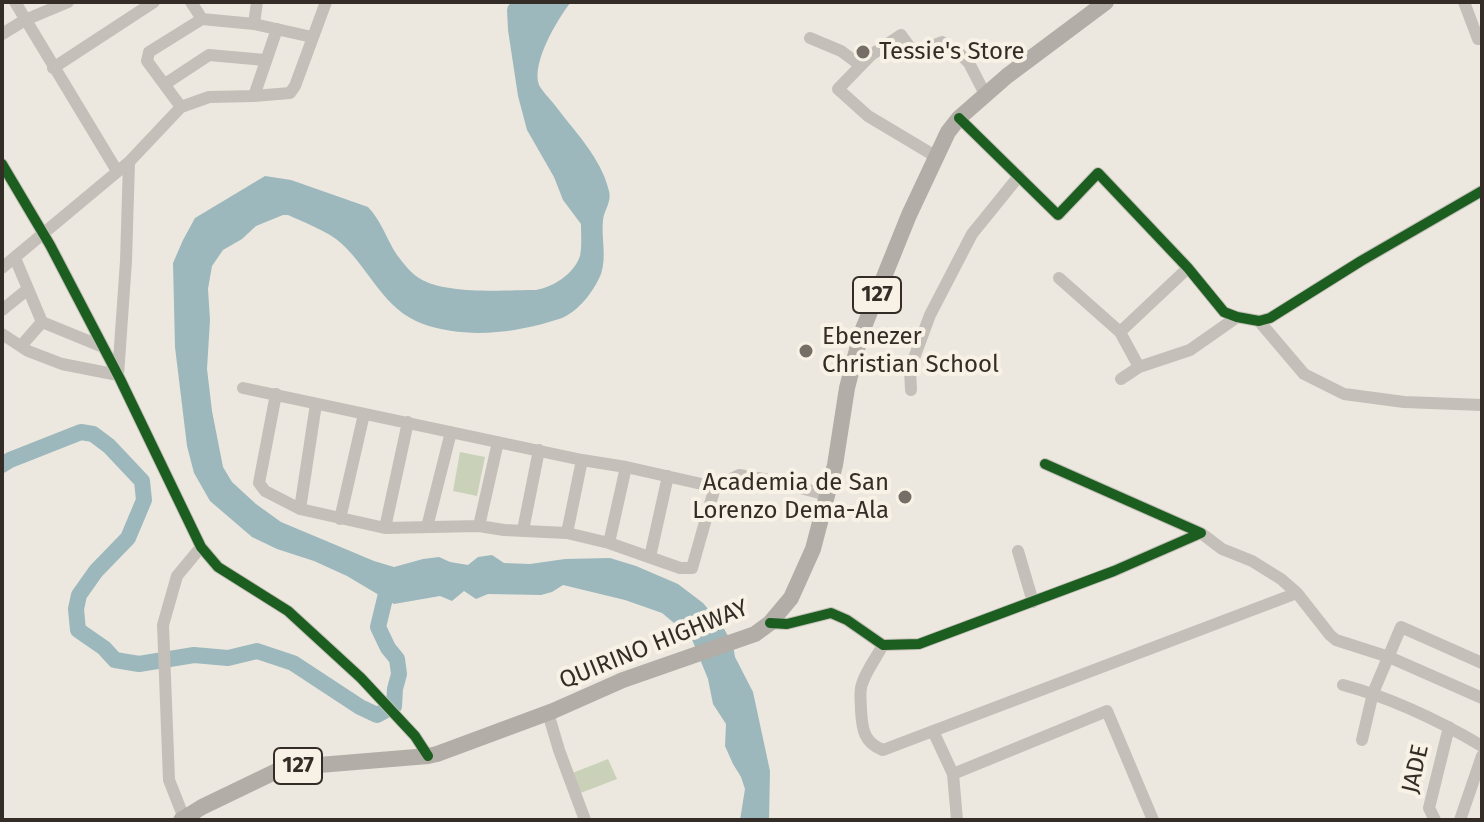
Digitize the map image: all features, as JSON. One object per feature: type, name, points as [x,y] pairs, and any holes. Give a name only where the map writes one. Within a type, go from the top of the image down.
[{"type":"main road","name":"QUIRINO HIGHWAY","points":[[182,819],[283,768],[428,756],[548,713],[623,680],[755,634],[770,623],[791,598],[813,549],[861,334],[935,156],[959,118],[985,94],[1106,2]]},
{"type":"street","points":[[15,2],[117,171]]},
{"type":"street","points":[[2,34],[25,20],[68,2]]},
{"type":"street","points":[[191,2],[202,19]]},
{"type":"street","points":[[254,24],[257,2]]},
{"type":"street","points":[[1464,2],[1473,29],[1481,41]]},
{"type":"street","points":[[53,68],[149,3]]},
{"type":"street","points":[[2,268],[129,162],[181,107],[209,97],[290,93],[295,86],[321,4]]},
{"type":"street","points":[[181,107],[147,61],[149,52],[202,19],[254,24],[312,37]]},
{"type":"street","points":[[254,96],[277,29]]},
{"type":"street","points":[[935,156],[868,116],[838,89],[860,65],[901,35],[914,53],[942,42],[960,54],[969,63],[985,94]]},
{"type":"street","points":[[810,38],[841,51],[860,65]]},
{"type":"street","points":[[165,84],[209,55],[265,60]]},
{"type":"street","points":[[959,118],[1058,215],[1098,173],[1188,268],[1224,312],[1259,321],[1270,318],[1482,191]]},
{"type":"street","points":[[118,375],[129,162]]},
{"type":"street","points":[[2,164],[118,375],[201,547],[218,567],[288,611],[361,678],[399,717],[428,756]]},
{"type":"street","points":[[911,390],[910,369],[930,315],[972,234],[1019,176]]},
{"type":"street","points":[[15,258],[42,322],[103,347]]},
{"type":"street","points":[[1120,332],[1188,268]]},
{"type":"street","points":[[1059,278],[1120,332],[1139,367]]},
{"type":"street","points":[[2,310],[28,289]]},
{"type":"street","points":[[1121,379],[1139,367],[1190,350],[1237,317]]},
{"type":"street","points":[[1259,321],[1304,374],[1344,394],[1404,402],[1482,405]]},
{"type":"street","points":[[21,346],[42,322]]},
{"type":"street","points":[[2,334],[62,364],[118,375]]},
{"type":"street","points":[[243,388],[715,487],[739,475],[827,495]]},
{"type":"street","points":[[276,394],[259,483],[265,491],[300,509],[340,519],[385,528],[479,526],[567,533],[609,543],[680,568],[692,568],[715,487]]},
{"type":"street","points":[[300,509],[316,404]]},
{"type":"street","points":[[340,519],[364,414]]},
{"type":"street","points":[[385,528],[408,422]]},
{"type":"street","points":[[427,527],[451,432]]},
{"type":"street","points":[[479,526],[498,442]]},
{"type":"street","points":[[523,530],[539,450]]},
{"type":"street","points":[[567,533],[582,460]]},
{"type":"street","points":[[1045,464],[1201,533],[1222,549],[1252,561],[1297,593],[1336,640],[1389,657],[1482,698]]},
{"type":"street","points":[[609,543],[626,467]]},
{"type":"street","points":[[650,557],[668,476]]},
{"type":"street","points":[[770,623],[787,624],[831,613],[847,620],[883,645],[919,644],[1114,571],[1201,533]]},
{"type":"street","points":[[182,819],[169,780],[163,625],[177,576],[201,547]]},
{"type":"street","points":[[1018,551],[1033,602]]},
{"type":"street","points":[[883,645],[860,687],[862,728],[866,738],[883,750],[1297,593]]},
{"type":"street","points":[[1362,740],[1373,693],[1401,627],[1482,663]]},
{"type":"street","points":[[1343,685],[1373,693],[1449,727],[1482,746]]},
{"type":"street","points":[[953,774],[1107,711],[1153,820]]},
{"type":"street","points":[[548,713],[585,820]]},
{"type":"street","name":"JADE","points":[[1435,820],[1429,808],[1449,727]]},
{"type":"street","points":[[933,731],[953,774],[957,820]]},
{"type":"street","points":[[1460,820],[1482,756]]},
{"type":"green space","points":[[460,452],[485,457],[477,496],[453,491]]},
{"type":"green space","points":[[608,759],[617,779],[578,794],[570,774]]},
{"type":"water","points":[[512,2],[571,2],[547,41],[538,76],[542,90],[600,167],[609,191],[603,220],[603,267],[595,286],[577,308],[560,319],[502,332],[454,331],[409,318],[378,288],[352,254],[323,231],[288,215],[256,226],[223,250],[212,266],[208,289],[207,369],[223,467],[232,482],[281,522],[394,567],[439,557],[468,565],[478,557],[492,555],[504,563],[530,564],[610,558],[678,584],[703,603],[722,625],[753,692],[770,771],[769,820],[740,820],[745,789],[725,746],[726,724],[713,704],[708,679],[691,637],[662,613],[625,600],[563,585],[541,595],[488,594],[476,599],[464,591],[452,601],[440,596],[394,604],[347,576],[252,537],[210,501],[194,473],[187,446],[175,347],[173,263],[195,218],[265,176],[291,180],[368,207],[393,249],[416,276],[444,287],[536,290],[562,279],[577,263],[581,252],[581,224],[563,200],[554,177],[527,130],[518,96],[508,30],[507,10]]},
{"type":"waterway","points":[[2,465],[81,432],[93,434],[109,446],[142,481],[144,500],[128,538],[96,571],[79,595],[76,609],[78,630],[115,660],[139,664],[194,655],[228,658],[257,651],[293,663],[377,715],[394,706],[399,674],[397,659],[378,627],[386,594],[382,581]]},
{"type":"cycle path","points":[[959,118],[1058,215],[1098,173],[1188,268],[1224,312],[1259,321],[1270,318],[1482,191]]},
{"type":"cycle path","points":[[2,164],[50,245],[120,379],[201,547],[218,567],[288,611],[361,678],[415,736],[428,756]]},
{"type":"cycle path","points":[[770,623],[787,624],[831,613],[847,620],[883,645],[919,644],[1114,571],[1201,533],[1045,464]]},
{"type":"place","name":"Tessie's Store","points":[[863,52]]},
{"type":"place","name":"Ebenezer Christian School","points":[[806,351]]},
{"type":"place","name":"Academia de San Lorenzo Dema-Ala","points":[[905,497]]}]
